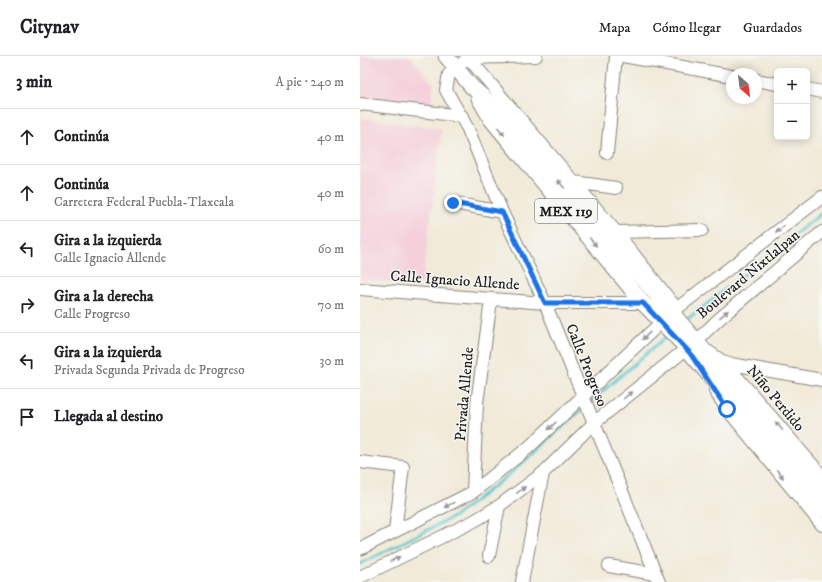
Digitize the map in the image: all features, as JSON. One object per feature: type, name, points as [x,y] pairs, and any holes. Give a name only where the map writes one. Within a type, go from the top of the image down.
[{"type":"main road","name":"MEX 119","points":[[446,56],[472,87],[498,110],[671,319],[822,509]]},
{"type":"main road","name":"MEX 119","points":[[472,87],[491,119],[643,303],[671,319]]},
{"type":"main road","name":"MEX 119","points":[[691,344],[822,492]]},
{"type":"street","points":[[467,59],[495,56],[536,56]]},
{"type":"street","points":[[607,153],[616,56]]},
{"type":"street","points":[[623,56],[726,75]]},
{"type":"street","points":[[467,59],[616,232],[671,319]]},
{"type":"street","name":"Calle Progreso","points":[[449,74],[446,90],[462,116],[502,212],[545,303],[657,578]]},
{"type":"street","points":[[762,81],[774,83]]},
{"type":"street","points":[[810,90],[822,92]]},
{"type":"street","points":[[360,104],[462,116]]},
{"type":"street","points":[[574,182],[616,188]]},
{"type":"street","points":[[360,577],[474,521],[499,506],[543,473],[588,409],[671,319],[822,197]]},
{"type":"street","points":[[453,203],[502,212]]},
{"type":"street","points":[[616,232],[702,230]]},
{"type":"street","name":"Boulevard Nixtlalpan","points":[[588,409],[691,344],[718,319],[822,232]]},
{"type":"street","name":"Calle Ignacio Allende","points":[[360,289],[545,303],[643,303]]},
{"type":"street","name":"Privada Allende","points":[[473,492],[477,403],[491,300]]},
{"type":"street","points":[[691,344],[727,409],[822,525]]},
{"type":"street","name":"Niño Perdido","points":[[691,344],[725,363],[822,476]]},
{"type":"street","points":[[725,363],[822,380]]},
{"type":"street","points":[[360,549],[473,492],[528,448],[588,409]]},
{"type":"street","points":[[360,462],[403,467],[396,531]]},
{"type":"street","points":[[522,582],[543,473]]},
{"type":"street","points":[[489,556],[499,506]]},
{"type":"street","points":[[609,566],[657,578]]},
{"type":"shaded area","points":[[360,56],[410,56],[433,84],[431,104],[360,95]]},
{"type":"shaded area","points":[[360,118],[442,129],[422,284],[360,280]]},
{"type":"waterway","points":[[685,321],[822,213]]},
{"type":"waterway","points":[[589,403],[668,335]]},
{"type":"waterway","points":[[360,564],[455,516],[511,473],[585,407]]},
{"type":"route","points":[[453,203],[502,212],[545,303],[643,303],[683,344],[727,409]]}]
